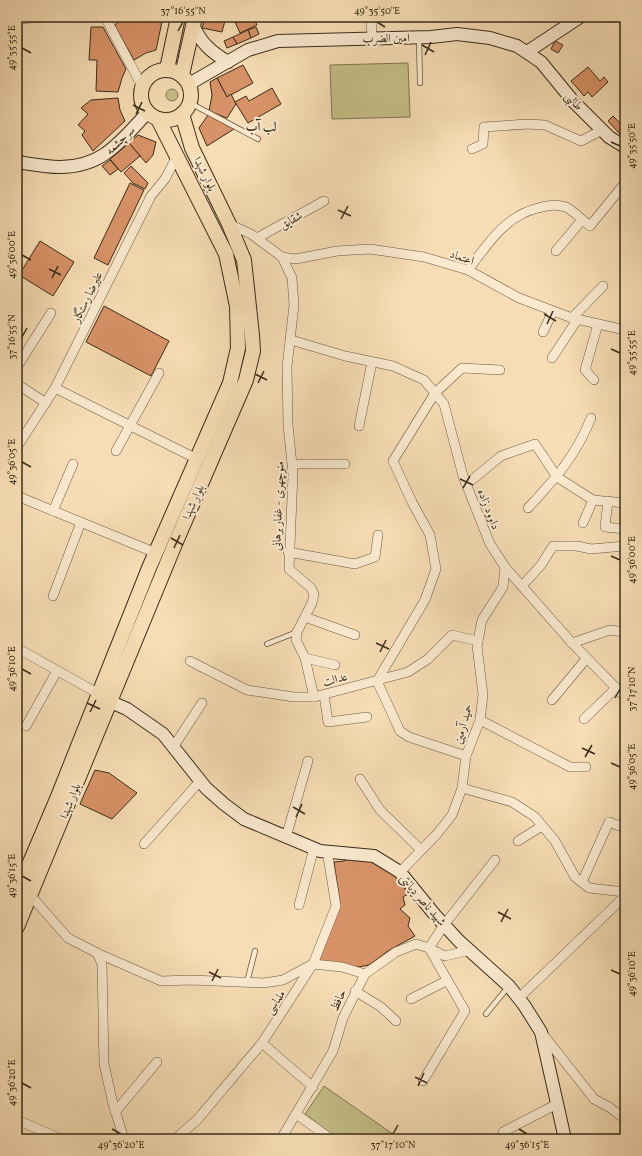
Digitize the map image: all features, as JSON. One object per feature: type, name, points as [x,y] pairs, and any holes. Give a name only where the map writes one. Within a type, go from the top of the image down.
[{"type":"main road","points":[[167,69],[178,17]]},
{"type":"main road","points":[[527,52],[580,17]]},
{"type":"main road","points":[[186,79],[167,69],[152,74],[142,86],[142,102],[153,115],[171,119],[186,108],[191,93],[186,79],[194,21]]},
{"type":"main road","points":[[194,21],[199,38],[207,48],[228,62]]},
{"type":"main road","name":"امین الضرب","points":[[186,79],[228,62],[248,50],[278,41],[419,37],[458,34],[490,38],[517,46],[527,52]]},
{"type":"main road","name":"طالبی","points":[[527,52],[541,62],[573,101],[609,137],[625,147]]},
{"type":"main road","name":"بلوار شهدا","points":[[18,886],[99,694],[156,553],[246,380],[253,351],[249,298],[244,260],[229,224],[192,148],[186,108]]},
{"type":"main road","name":"بلوار شهدا","points":[[17,928],[175,544],[230,384],[238,348],[237,306],[226,254],[177,156],[153,115]]},
{"type":"main road","name":"سرچشمه","points":[[17,162],[59,167],[90,163],[107,153],[153,115]]},
{"type":"main road","name":"شهید ناصر دیانتی","points":[[111,702],[127,709],[163,734],[174,746],[200,781],[224,804],[244,819],[314,848],[327,851],[374,856],[400,872],[444,925],[510,986],[541,1032],[565,1139]]},
{"type":"main road","points":[[18,886],[31,896]]},
{"type":"street","points":[[17,19],[47,17]]},
{"type":"street","points":[[105,17],[142,86]]},
{"type":"street","points":[[371,17],[372,38]]},
{"type":"street","points":[[472,149],[483,144],[484,127],[528,124],[545,125],[581,140],[602,130]]},
{"type":"street","name":"علیرضا رستگار","points":[[17,447],[55,388],[151,196],[165,179],[177,156]]},
{"type":"street","points":[[165,179],[186,175]]},
{"type":"street","points":[[468,270],[493,238],[508,222],[529,210],[548,205],[566,208],[590,226],[625,183]]},
{"type":"street","name":"شقایق","points":[[257,238],[324,201]]},
{"type":"street","points":[[556,251],[582,220]]},
{"type":"street","points":[[229,224],[257,238],[282,257]]},
{"type":"street","name":"اعتماد","points":[[282,257],[296,259],[336,251],[370,249],[424,257],[468,270],[519,298],[575,319],[625,330]]},
{"type":"street","name":"منوچهری - غفار برهانی","points":[[282,257],[292,278],[294,305],[287,367],[288,425],[293,464],[288,552],[289,569],[311,588],[314,594],[297,632]]},
{"type":"street","points":[[552,358],[575,319],[603,286]]},
{"type":"street","points":[[543,332],[553,311]]},
{"type":"street","points":[[17,367],[51,313]]},
{"type":"street","points":[[594,380],[585,370],[598,324]]},
{"type":"street","name":"داوود زاده","points":[[290,340],[372,362],[393,366],[424,380],[444,404],[467,484],[490,544],[505,567],[572,644],[625,696]]},
{"type":"street","points":[[359,426],[372,362]]},
{"type":"street","points":[[466,756],[409,737],[400,731],[378,680],[425,600],[436,569],[430,539],[393,461],[435,393],[462,368],[500,370]]},
{"type":"street","points":[[116,451],[159,373]]},
{"type":"street","points":[[17,384],[46,403]]},
{"type":"street","points":[[55,388],[203,462]]},
{"type":"street","points":[[528,508],[557,477],[582,441],[591,418]]},
{"type":"street","points":[[467,484],[501,456],[535,444],[557,477],[593,500],[625,503]]},
{"type":"street","points":[[53,511],[73,464]]},
{"type":"street","points":[[293,464],[345,464]]},
{"type":"street","points":[[17,496],[156,553]]},
{"type":"street","points":[[583,523],[593,500]]},
{"type":"street","points":[[608,501],[605,527],[625,529]]},
{"type":"street","points":[[53,596],[81,522]]},
{"type":"street","points":[[288,552],[355,564],[375,557],[378,535]]},
{"type":"street","points":[[522,586],[541,564],[553,546],[577,546],[590,549],[625,546]]},
{"type":"street","name":"حمید آرمین","points":[[400,872],[452,815],[462,788],[466,756],[480,720],[484,695],[477,646],[482,620],[503,587],[505,567]]},
{"type":"street","points":[[305,617],[355,634]]},
{"type":"street","points":[[572,644],[610,630],[625,632]]},
{"type":"street","points":[[297,632],[296,640],[305,658],[328,722],[367,717]]},
{"type":"street","name":"عدالت","points":[[190,661],[247,690],[294,697],[319,696],[408,672],[428,659],[452,635],[478,641]]},
{"type":"street","points":[[17,648],[99,694]]},
{"type":"street","points":[[305,658],[335,665]]},
{"type":"street","points":[[552,700],[586,659]]},
{"type":"street","points":[[26,726],[57,670]]},
{"type":"street","points":[[584,719],[616,688]]},
{"type":"street","points":[[174,746],[202,703]]},
{"type":"street","points":[[480,720],[570,766],[586,767]]},
{"type":"street","points":[[286,837],[308,761]]},
{"type":"street","points":[[360,779],[380,810],[421,850]]},
{"type":"street","points":[[144,844],[200,781]]},
{"type":"street","points":[[462,788],[512,802],[535,817],[555,841],[575,876],[589,888],[625,892]]},
{"type":"street","points":[[582,882],[609,822],[625,828]]},
{"type":"street","points":[[518,842],[542,826]]},
{"type":"street","points":[[299,905],[314,848]]},
{"type":"street","name":"ملماسی","points":[[175,1139],[197,1120],[262,1043],[313,964],[336,906],[327,851]]},
{"type":"street","points":[[423,1081],[465,1011],[446,981],[429,948],[444,925],[495,860]]},
{"type":"street","points":[[31,896],[68,938],[97,953],[161,981],[191,980],[264,984],[283,980],[313,964],[342,967],[365,974]]},
{"type":"street","points":[[519,998],[625,896]]},
{"type":"street","name":"حافظ","points":[[281,1139],[333,1051],[343,1018],[355,991],[365,974],[396,952],[416,944],[429,948],[445,956],[470,950]]},
{"type":"street","points":[[97,953],[102,964],[104,1064],[115,1112],[124,1139]]},
{"type":"street","points":[[411,999],[446,981]]},
{"type":"street","points":[[355,991],[381,1007],[396,1021]]},
{"type":"street","points":[[541,1032],[594,1099],[625,1119]]},
{"type":"street","points":[[262,1043],[313,1087]]},
{"type":"street","points":[[115,1112],[157,1062]]},
{"type":"street","points":[[503,1132],[556,1104]]},
{"type":"street","points":[[296,1114],[331,1139]]},
{"type":"street","points":[[17,1120],[61,1139]]},
{"type":"lane","points":[[419,37],[420,83]]},
{"type":"lane","points":[[186,108],[258,139]]},
{"type":"lane","points":[[267,644],[297,632]]},
{"type":"lane","points":[[247,982],[255,951]]},
{"type":"lane","points":[[486,1014],[510,986]]},
{"type":"shaded area","points":[[408,63],[410,117],[332,119],[330,65]]},
{"type":"shaded area","points":[[170,89],[174,89],[178,95],[174,101],[170,101],[166,97],[166,93]]},
{"type":"shaded area","points":[[324,1086],[400,1139],[338,1139],[305,1114]]},
{"type":"building","points":[[120,17],[163,17],[156,50],[146,53],[134,60],[115,26]]},
{"type":"building","points":[[205,17],[226,17],[222,32],[202,28]]},
{"type":"building","points":[[246,17],[253,17],[257,25],[240,33],[235,22]]},
{"type":"building","points":[[616,17],[625,17],[625,19],[617,21]]},
{"type":"building","points":[[91,27],[103,27],[126,69],[118,92],[96,91],[97,60],[89,60]]},
{"type":"building","points":[[256,27],[259,34],[251,38],[248,30]]},
{"type":"building","points":[[248,30],[251,38],[237,44],[233,37]]},
{"type":"building","points":[[233,37],[237,44],[227,48],[224,41]]},
{"type":"building","points":[[555,41],[563,45],[558,53],[551,49]]},
{"type":"building","points":[[243,65],[253,83],[227,97],[217,78]]},
{"type":"building","points":[[588,67],[600,81],[604,77],[608,82],[592,97],[588,92],[584,96],[571,81]]},
{"type":"building","points":[[217,78],[227,97],[231,94],[236,104],[227,118],[209,111],[212,95],[210,82]]},
{"type":"building","points":[[272,88],[281,104],[248,123],[235,102],[246,96],[249,101]]},
{"type":"building","points":[[625,95],[625,106],[620,99]]},
{"type":"building","points":[[118,98],[120,110],[125,121],[93,151],[82,135],[85,131],[78,125],[88,114],[81,108],[91,100]]},
{"type":"building","points":[[208,115],[234,129],[207,146],[199,128]]},
{"type":"building","points":[[613,116],[625,128],[620,134],[608,121]]},
{"type":"building","points":[[138,135],[156,142],[153,155],[146,163],[129,143]]},
{"type":"building","points":[[129,143],[140,156],[121,172],[110,159]]},
{"type":"building","points":[[110,160],[118,169],[110,175],[102,166]]},
{"type":"building","points":[[131,166],[148,183],[145,189],[133,183],[124,173]]},
{"type":"building","points":[[130,183],[144,190],[108,265],[94,258]]},
{"type":"building","points":[[40,241],[74,262],[53,296],[19,275]]},
{"type":"building","points":[[104,306],[169,341],[151,376],[86,342]]},
{"type":"building","points":[[95,770],[109,773],[137,793],[112,819],[80,804]]},
{"type":"building","points":[[351,857],[373,859],[397,875],[408,894],[403,897],[405,905],[400,909],[410,918],[408,926],[415,936],[388,951],[369,965],[359,967],[320,963],[318,959],[340,904],[334,862],[344,861]]},
{"type":"district","name":"لب آب","points":[[261,126]]}]
